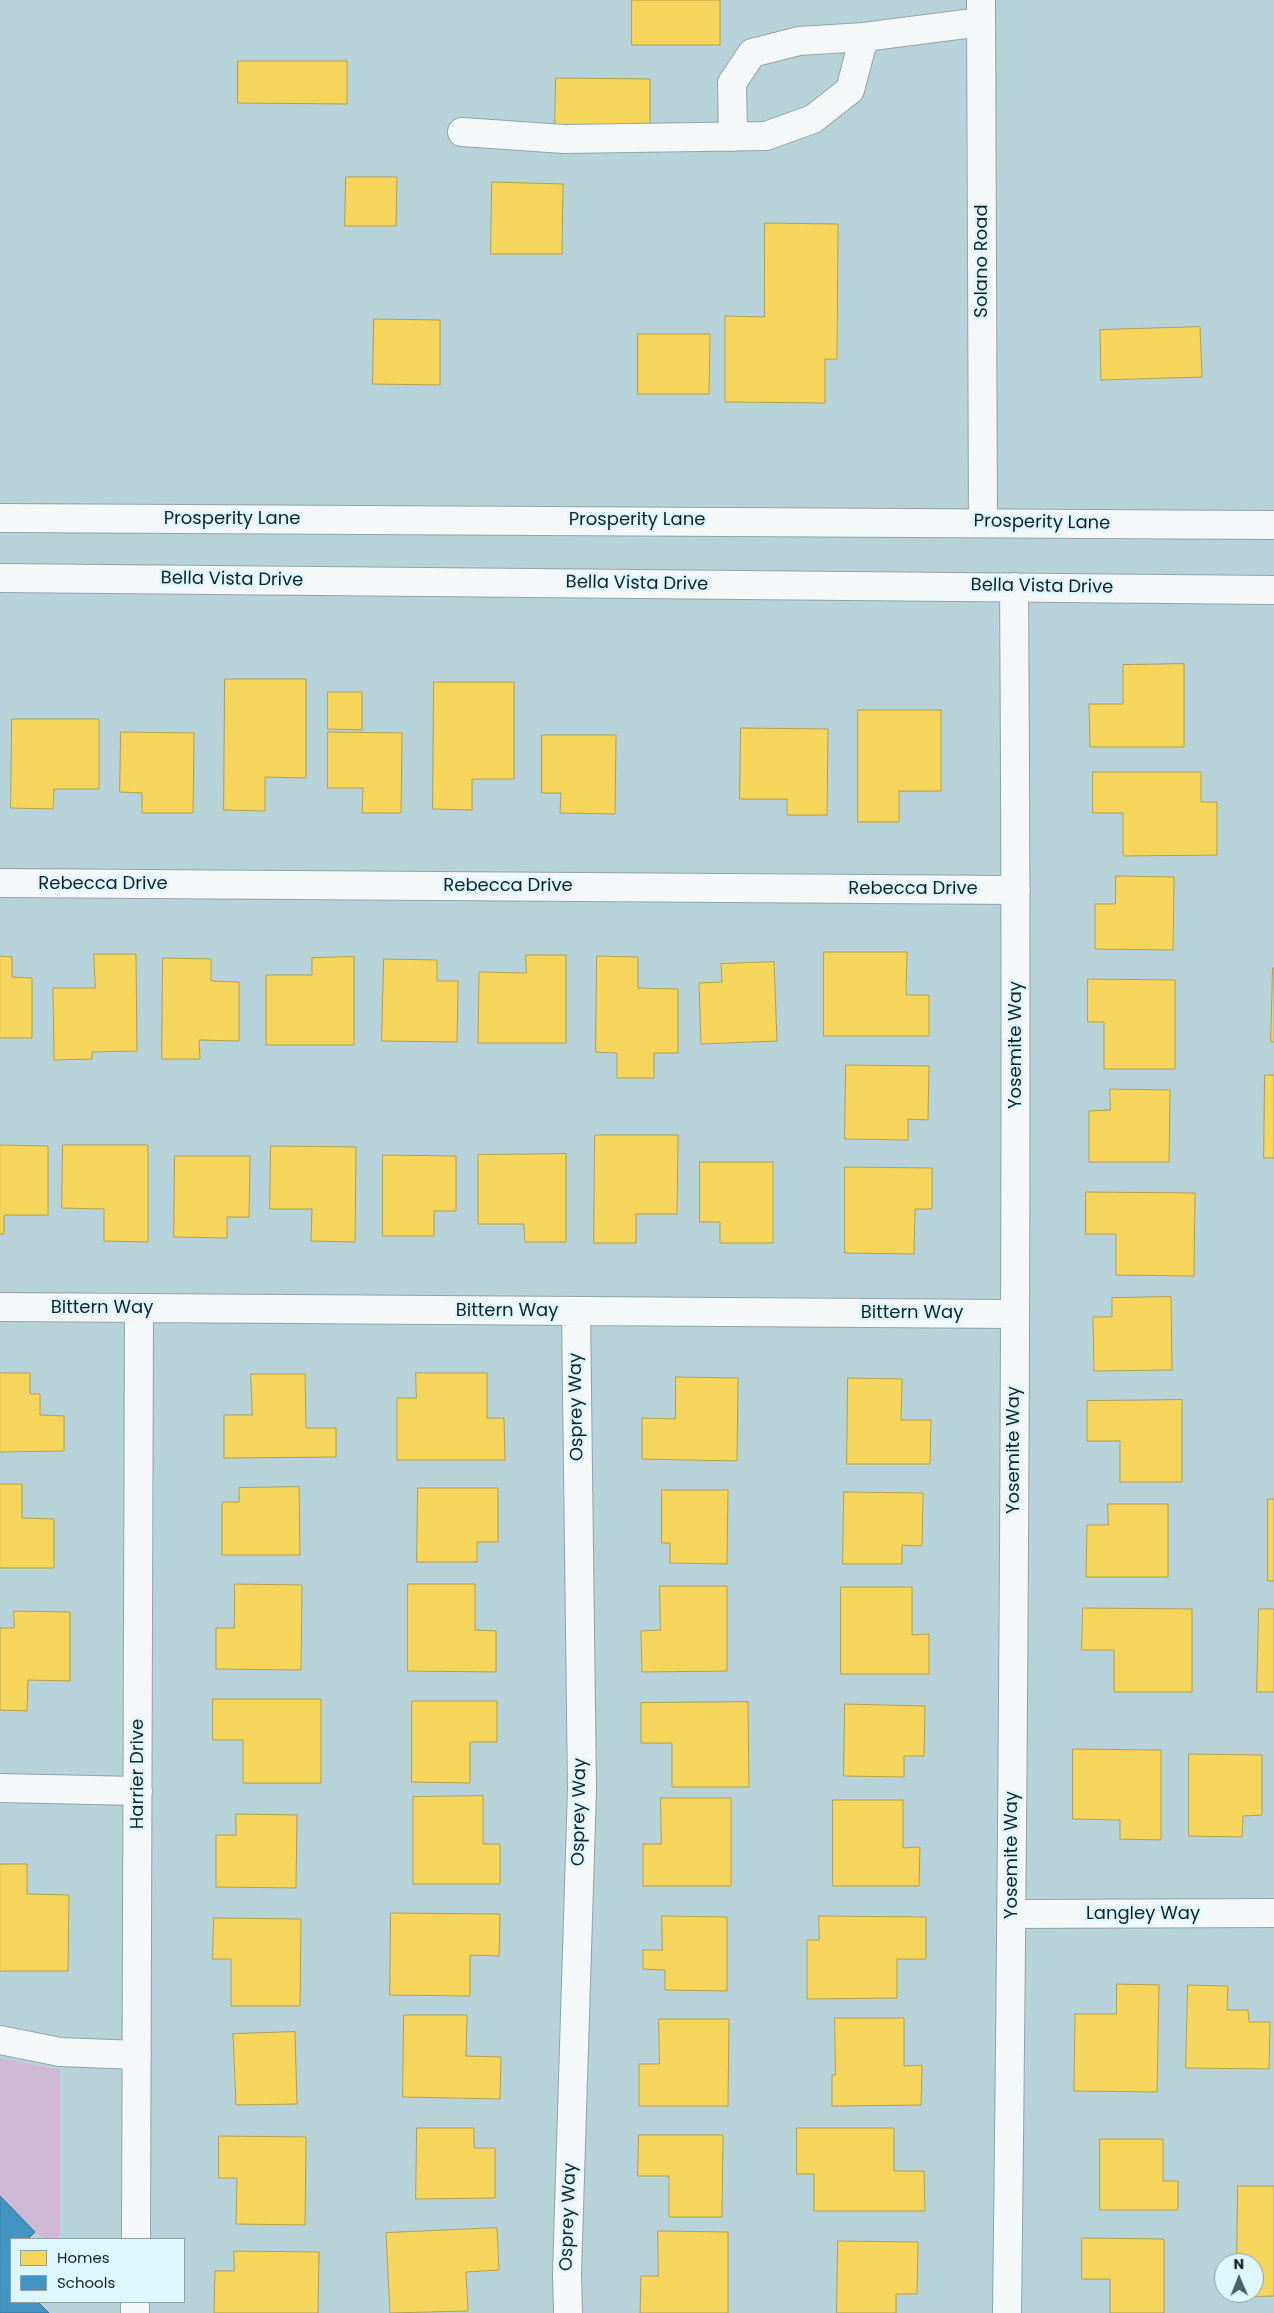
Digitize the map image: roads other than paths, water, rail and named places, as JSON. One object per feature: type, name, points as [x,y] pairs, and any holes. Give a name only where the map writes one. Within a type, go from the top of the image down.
[{"type":"street","points":[[733,137],[732,83],[752,54],[799,41],[864,37],[981,11]]},
{"type":"street","name":"Solano Road","points":[[981,11],[983,522]]},
{"type":"street","points":[[462,132],[564,139],[766,136],[814,119],[850,90],[864,37]]},
{"type":"street","name":"Prosperity Lane","points":[[0,518],[1274,525]]},
{"type":"street","name":"Bella Vista Drive","points":[[0,578],[1274,590]]},
{"type":"street","name":"Yosemite Way","points":[[1007,2313],[1012,1914],[1016,890],[1014,587]]},
{"type":"street","name":"Rebecca Drive","points":[[0,883],[1016,890]]},
{"type":"street","name":"Bittern Way","points":[[0,1307],[1014,1314]]},
{"type":"street","name":"Harrier Drive","points":[[136,2238],[139,1308]]},
{"type":"street","name":"Osprey Way","points":[[568,2313],[567,2273],[582,1789],[576,1311]]},
{"type":"street","points":[[0,1788],[138,1791]]},
{"type":"street","name":"Langley Way","points":[[1012,1914],[1274,1913]]},
{"type":"street","points":[[0,2040],[60,2052],[137,2055]]}]
